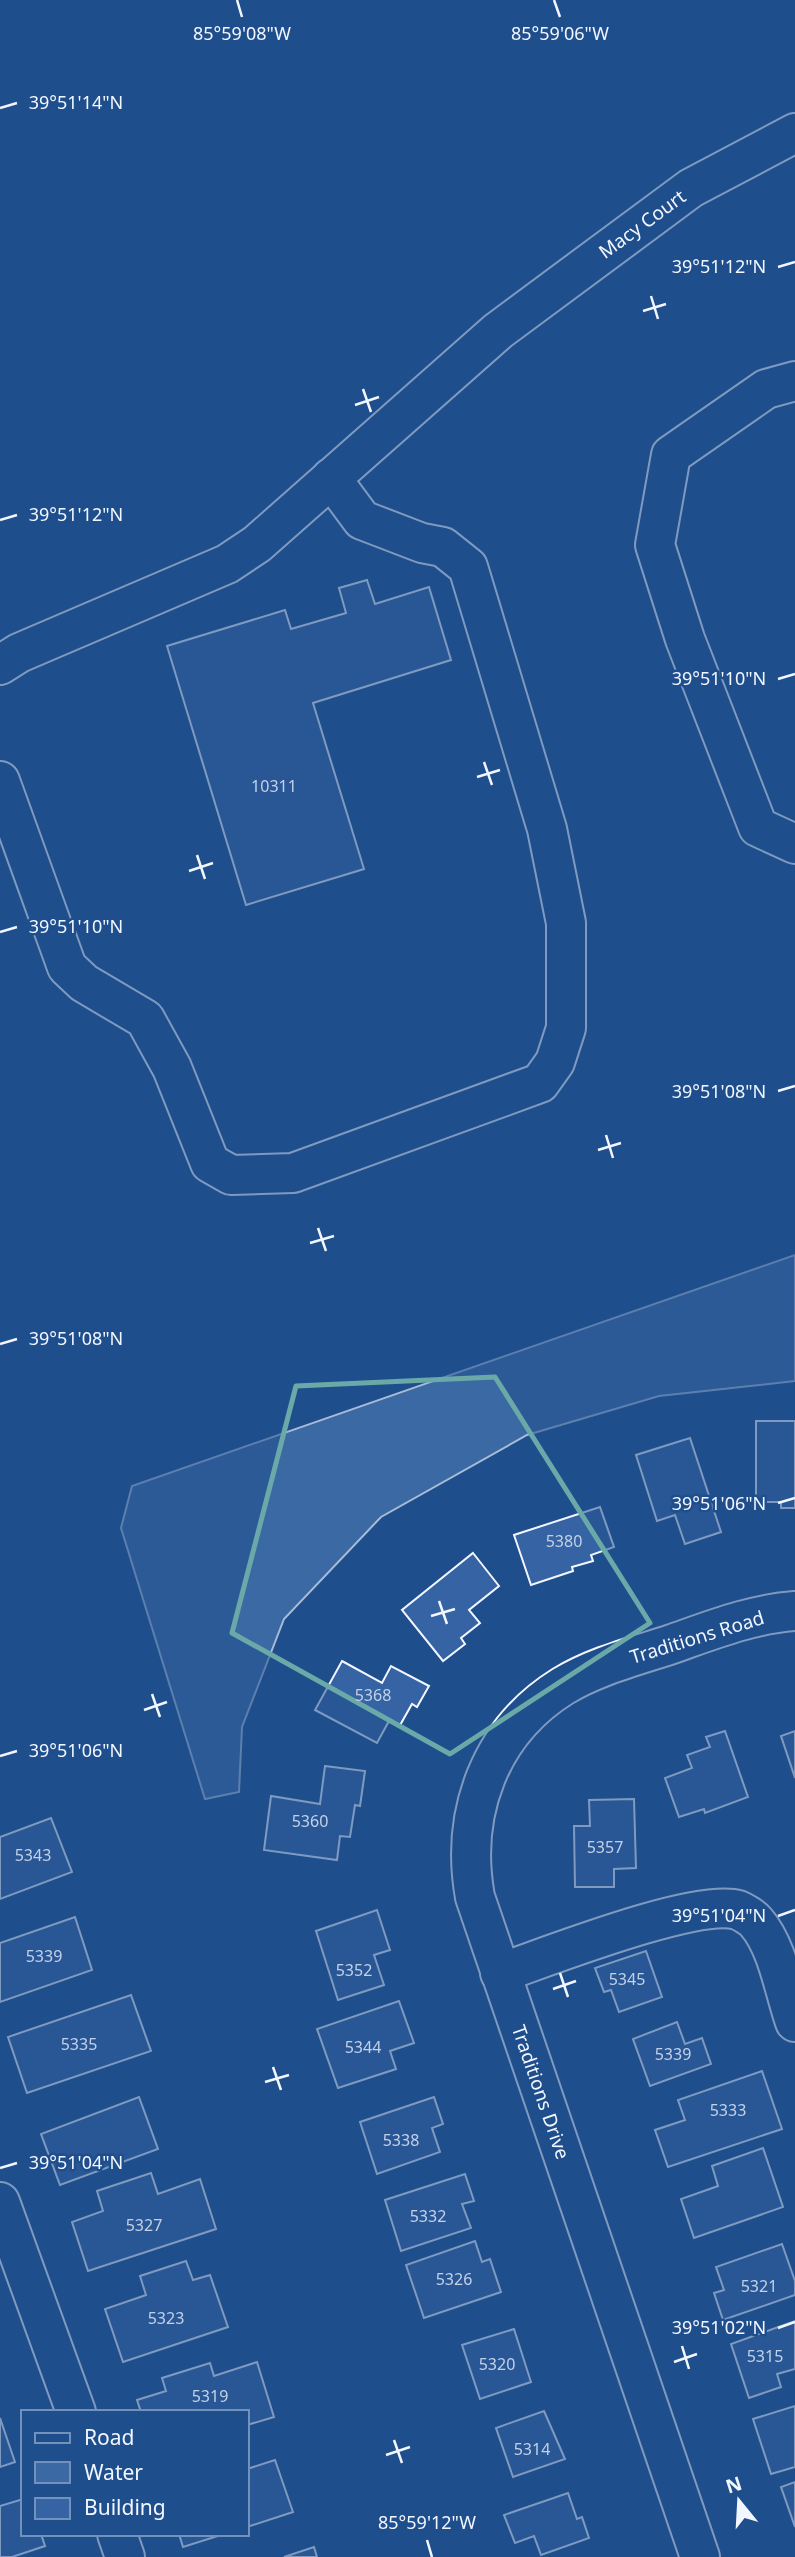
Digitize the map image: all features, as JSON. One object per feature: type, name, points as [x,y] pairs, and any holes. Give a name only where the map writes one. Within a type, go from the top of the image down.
[{"type":"street","name":"Macy Court","points":[[0,665],[19,653],[227,564],[257,544],[498,331],[691,188],[795,133]]},
{"type":"street","points":[[795,381],[766,388],[671,455],[655,545],[685,639],[758,827],[795,844]]},
{"type":"street","points":[[0,781],[67,967],[84,983],[145,1019],[167,1058],[210,1163],[231,1175],[293,1173],[540,1083],[555,1062],[566,1028],[566,923],[547,829],[468,567],[443,547],[422,543],[362,520],[331,478]]},
{"type":"street","name":"Traditions Road","points":[[600,1668],[752,1617],[795,1611]]},
{"type":"street","name":"Traditions Drive","points":[[600,1668],[564,1686],[516,1724],[494,1758],[478,1796],[470,1835],[471,1878],[500,1973],[700,2557]]},
{"type":"street","points":[[500,1973],[650,1923],[703,1910],[738,1910],[755,1921],[769,1944],[795,2022]]},
{"type":"street","points":[[0,2202],[75,2410]]},
{"type":"street","points":[[118,2536],[125,2557]]},
{"type":"highlighted area","points":[[495,1377],[650,1623],[450,1754],[232,1633],[296,1386]]},
{"type":"water","points":[[795,1255],[795,1381],[659,1396],[527,1435],[381,1517],[284,1619],[242,1727],[239,1792],[205,1799],[121,1528],[132,1486]]},
{"type":"building","points":[[367,580],[375,604],[429,587],[451,660],[313,703],[364,869],[246,905],[167,646],[285,610],[291,629],[346,613],[339,588]]},
{"type":"building","points":[[756,1421],[795,1421],[795,1508],[781,1508],[781,1502],[756,1502]]},
{"type":"building","points":[[690,1438],[721,1532],[685,1544],[675,1515],[657,1521],[636,1455]]},
{"type":"building","points":[[600,1507],[614,1547],[591,1555],[593,1561],[572,1567],[573,1571],[531,1585],[514,1535]]},
{"type":"building","points":[[473,1553],[499,1586],[469,1610],[480,1623],[461,1638],[465,1644],[443,1661],[402,1610]]},
{"type":"building","points":[[342,1661],[382,1683],[391,1666],[429,1686],[417,1707],[412,1704],[399,1727],[389,1721],[377,1743],[315,1710]]},
{"type":"building","points":[[725,1731],[748,1797],[705,1813],[704,1809],[679,1817],[665,1778],[692,1768],[687,1755],[710,1747],[706,1737]]},
{"type":"building","points":[[795,1731],[795,1778],[781,1736]]},
{"type":"building","points":[[325,1766],[365,1771],[360,1806],[355,1805],[350,1837],[340,1836],[337,1860],[264,1850],[271,1796],[320,1804]]},
{"type":"building","points":[[634,1799],[636,1868],[614,1869],[614,1887],[575,1887],[574,1826],[590,1826],[589,1800]]},
{"type":"building","points":[[51,1818],[72,1872],[0,1899],[0,1837]]},
{"type":"building","points":[[377,1910],[390,1950],[374,1955],[384,1985],[338,2000],[316,1931]]},
{"type":"building","points":[[75,1917],[92,1970],[0,2002],[0,1943]]},
{"type":"building","points":[[646,1951],[662,1997],[619,2012],[611,1990],[604,1992],[595,1968]]},
{"type":"building","points":[[131,1995],[151,2051],[27,2093],[8,2037]]},
{"type":"building","points":[[399,2001],[414,2043],[390,2051],[396,2069],[338,2088],[317,2029]]},
{"type":"building","points":[[677,2022],[685,2044],[702,2038],[711,2064],[650,2086],[633,2039]]},
{"type":"building","points":[[762,2071],[782,2129],[668,2167],[655,2130],[685,2120],[678,2100]]},
{"type":"building","points":[[139,2097],[158,2149],[60,2185],[41,2134]]},
{"type":"building","points":[[434,2097],[443,2124],[432,2128],[440,2152],[377,2174],[360,2122]]},
{"type":"building","points":[[763,2148],[783,2207],[694,2238],[681,2199],[718,2186],[712,2166]]},
{"type":"building","points":[[151,2173],[158,2194],[200,2179],[216,2229],[88,2271],[72,2222],[103,2211],[97,2191]]},
{"type":"building","points":[[465,2174],[474,2201],[462,2204],[471,2228],[401,2251],[385,2200]]},
{"type":"building","points":[[475,2241],[482,2262],[490,2259],[501,2292],[424,2318],[406,2265]]},
{"type":"building","points":[[782,2244],[795,2281],[795,2295],[723,2320],[714,2293],[724,2290],[716,2267]]},
{"type":"building","points":[[186,2261],[193,2280],[210,2275],[228,2327],[123,2362],[105,2309],[146,2295],[140,2276]]},
{"type":"building","points":[[795,2321],[795,2369],[777,2374],[781,2387],[749,2398],[731,2344]]},
{"type":"building","points":[[514,2329],[531,2382],[480,2399],[462,2345]]},
{"type":"building","points":[[257,2362],[274,2417],[248,2425],[248,2410],[140,2410],[137,2400],[166,2391],[162,2378],[210,2363],[214,2376]]},
{"type":"building","points":[[795,2406],[795,2467],[771,2474],[753,2419]]},
{"type":"building","points":[[544,2411],[565,2459],[513,2477],[496,2428]]},
{"type":"building","points":[[0,2418],[15,2462],[0,2467]]},
{"type":"building","points":[[275,2460],[293,2512],[248,2527],[248,2469]]},
{"type":"building","points":[[795,2482],[795,2527],[781,2487]]},
{"type":"building","points":[[568,2493],[577,2519],[582,2517],[589,2538],[541,2555],[534,2536],[515,2543],[504,2515]]},
{"type":"building","points":[[21,2500],[21,2536],[42,2536],[45,2546],[12,2557],[0,2557],[0,2506]]},
{"type":"building","points":[[180,2536],[218,2536],[183,2547]]},
{"type":"building","points":[[314,2547],[317,2557],[284,2557]]}]
